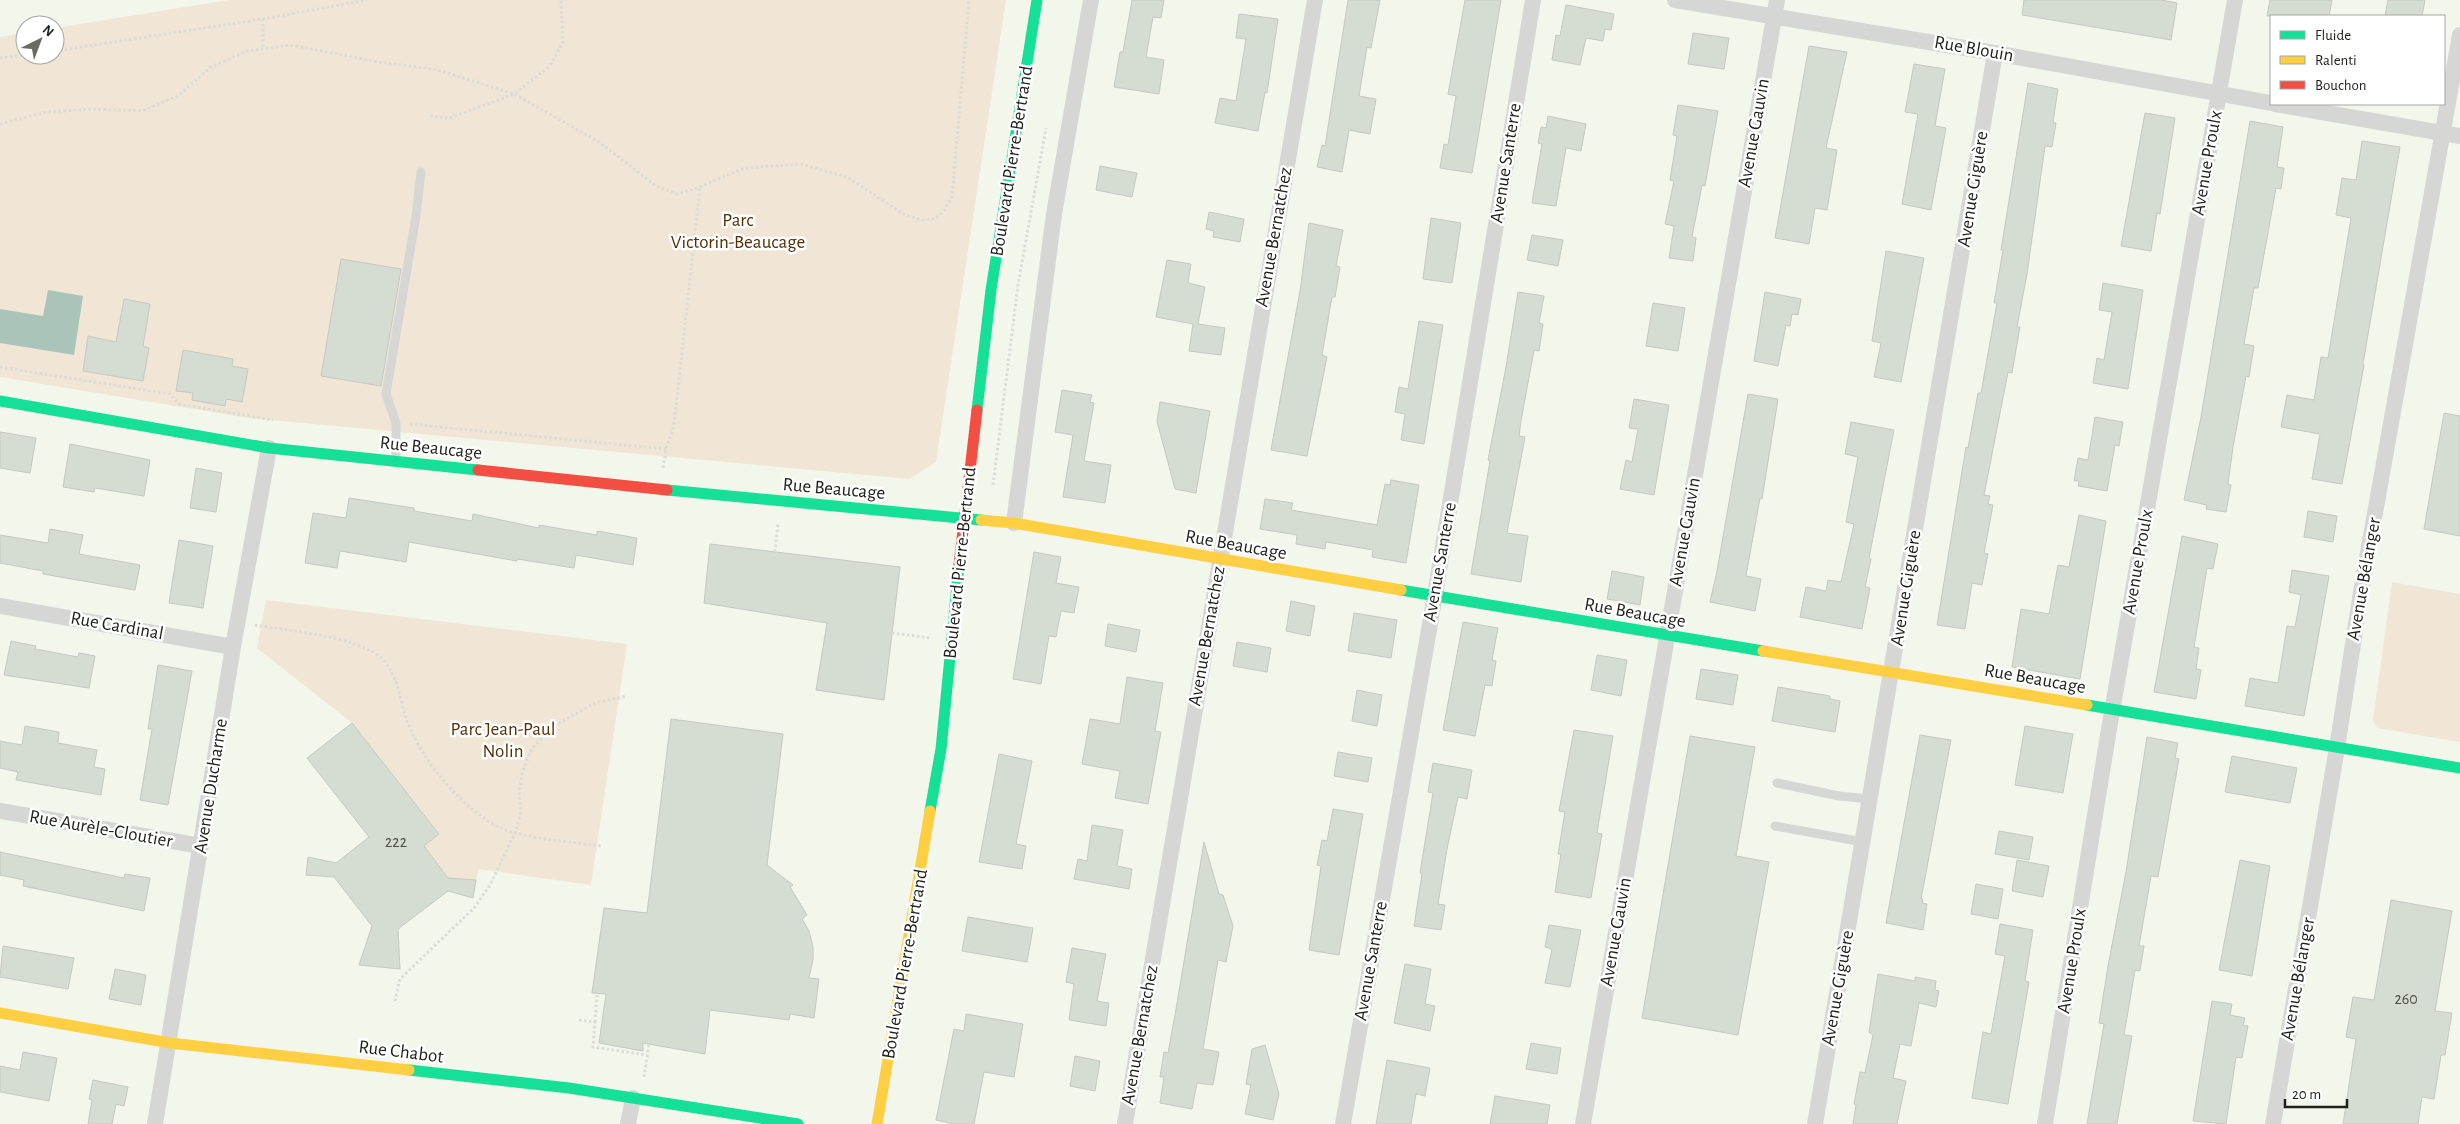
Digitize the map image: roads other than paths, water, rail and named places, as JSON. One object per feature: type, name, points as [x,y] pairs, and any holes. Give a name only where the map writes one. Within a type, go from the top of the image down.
[{"type":"street","name":"Boulevard Pierre-Bertrand","points":[[877,1124],[941,748],[991,290],[1037,0]]},
{"type":"street","points":[[1014,523],[1054,214],[1091,0]]},
{"type":"street","name":"Avenue Bernatchez","points":[[1125,1124],[1315,0]]},
{"type":"street","name":"Avenue Santerre","points":[[1343,1124],[1435,595],[1533,0]]},
{"type":"street","name":"Rue Blouin","points":[[1675,0],[1775,8],[1995,53],[2270,102]]},
{"type":"street","name":"Avenue Proulx","points":[[2045,1124],[2112,710],[2235,0]]},
{"type":"street","name":"Avenue Gauvin","points":[[1583,1124],[1775,8]]},
{"type":"street","name":"Avenue Bélanger","points":[[2273,1124],[2337,748],[2361,592],[2460,35]]},
{"type":"street","name":"Avenue Giguère","points":[[1815,1124],[1995,53]]},
{"type":"street","name":"Rue Blouin","points":[[2284,105],[2460,136]]},
{"type":"street","name":"Rue Beaucage","points":[[0,401],[269,448],[660,490],[1014,523],[1668,636],[2460,768]]},
{"type":"street","name":"Avenue Ducharme","points":[[156,1124],[233,647],[269,448]]},
{"type":"street","name":"Rue Cardinal","points":[[0,606],[233,647]]},
{"type":"street","name":"Rue Aurèle-Cloutier","points":[[0,811],[201,846]]},
{"type":"street","name":"Rue Chabot","points":[[0,1013],[170,1043],[553,1086],[798,1124]]},
{"type":"street","points":[[628,1124],[632,1098]]},
{"type":"lane","points":[[396,462],[396,423],[386,394],[416,216],[421,172]]},
{"type":"lane","points":[[1777,783],[1839,796],[1870,799]]},
{"type":"lane","points":[[1775,826],[1863,842]]},
{"type":"park label","name":"Parc Victorin-Beaucage","points":[[738,231]]},
{"type":"park label","name":"Parc Jean-Paul Nolin","points":[[503,740]]}]
